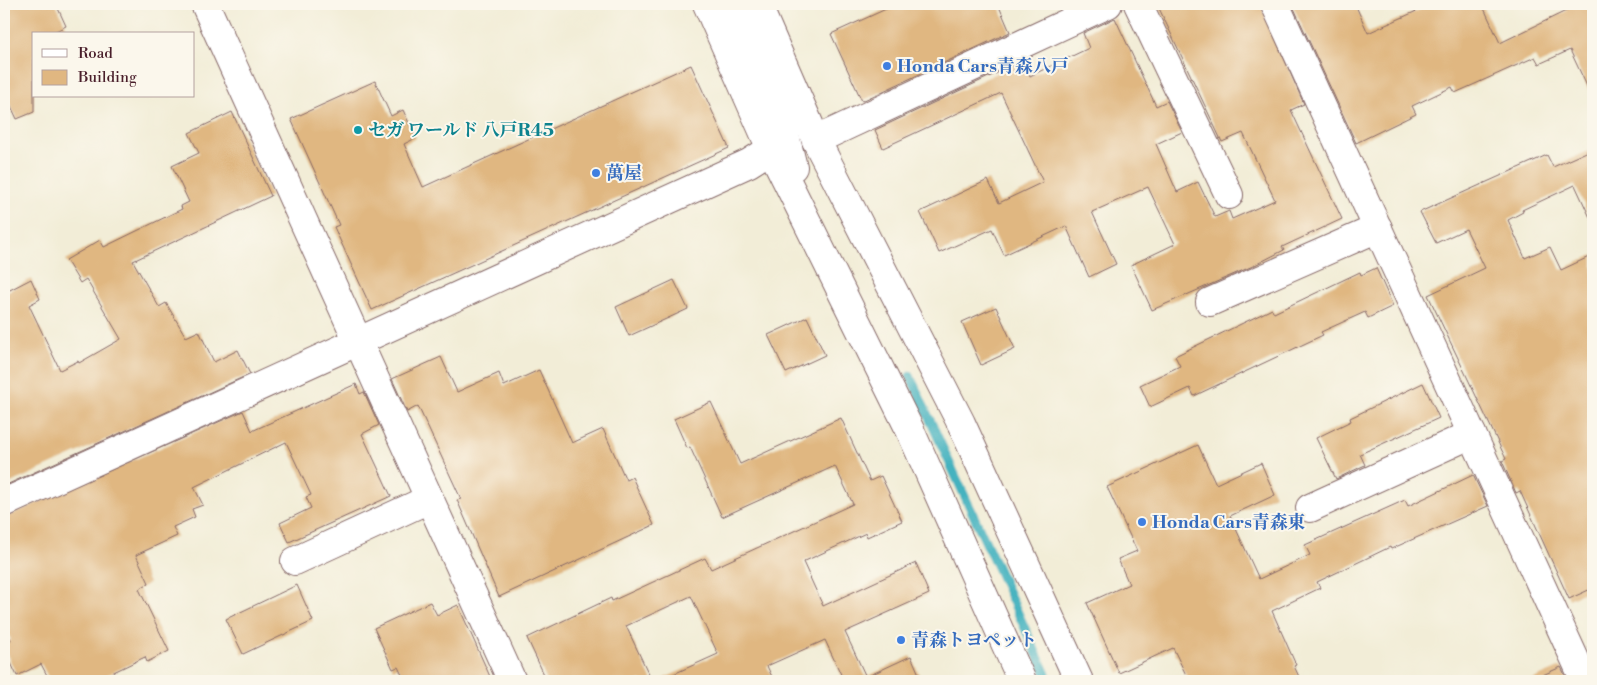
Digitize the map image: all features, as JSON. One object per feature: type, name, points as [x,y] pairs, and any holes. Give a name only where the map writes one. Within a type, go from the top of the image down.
[{"type":"street","points":[[205,4],[512,681]]},
{"type":"street","points":[[707,4],[771,149],[910,430],[1022,681]]},
{"type":"street","points":[[728,4],[782,124],[807,224]]},
{"type":"street","points":[[757,4],[816,140],[961,423],[1079,681]]},
{"type":"street","points":[[816,140],[1108,4]]},
{"type":"street","points":[[1138,4],[1229,195]]},
{"type":"street","points":[[1275,4],[1585,681]]},
{"type":"street","points":[[4,503],[358,343],[742,166],[771,149]]},
{"type":"street","points":[[1210,302],[1378,228]]},
{"type":"street","points":[[1310,508],[1472,434]]},
{"type":"street","points":[[295,561],[429,499]]},
{"type":"building","points":[[4,4],[56,4],[66,26],[54,32],[32,32],[32,98],[34,98],[34,112],[17,119],[10,104],[4,107]]},
{"type":"building","name":"Honda Cars青森八戸","points":[[897,4],[998,4],[1010,32],[862,101],[831,34]]},
{"type":"building","points":[[1157,4],[1260,4],[1304,104],[1291,110],[1342,219],[1282,247],[1284,250],[1253,266],[1152,310],[1131,265],[1175,244],[1148,187],[1092,212],[1116,264],[1089,277],[1066,226],[1004,255],[992,229],[939,253],[920,212],[988,180],[999,203],[1043,182],[1001,93],[883,148],[875,130],[1023,61],[1030,76],[1089,48],[1083,33],[1115,18],[1156,106],[1167,101],[1182,132],[1156,144],[1177,192],[1198,182],[1215,217],[1229,211],[1232,219],[1275,200],[1243,133],[1222,142]]},
{"type":"building","points":[[1292,4],[1355,4],[1368,33],[1432,4],[1482,4],[1500,43],[1566,11],[1563,4],[1593,4],[1593,99],[1570,50],[1539,64],[1535,57],[1455,93],[1452,87],[1412,106],[1416,114],[1356,143]]},
{"type":"building","points":[[691,65],[729,148],[372,310],[334,227],[339,225],[291,119],[375,81],[391,116],[403,110],[416,138],[404,144],[423,187]]},
{"type":"building","points":[[232,112],[271,196],[133,261],[159,307],[166,303],[186,337],[199,331],[214,362],[238,350],[250,374],[4,486],[4,293],[31,279],[40,299],[29,305],[60,370],[78,361],[79,363],[121,339],[86,279],[80,283],[66,260],[100,240],[104,247],[182,209],[181,206],[189,202],[172,166],[199,153],[189,133]]},
{"type":"building","points":[[1593,149],[1593,224],[1575,185],[1522,210],[1523,212],[1508,220],[1525,258],[1550,247],[1561,270],[1593,255],[1593,588],[1569,599],[1520,491],[1516,493],[1502,461],[1506,459],[1428,295],[1485,268],[1466,229],[1436,243],[1420,212],[1547,155],[1553,167]]},
{"type":"building","points":[[1376,268],[1393,306],[1368,318],[1365,312],[1321,332],[1323,335],[1194,396],[1190,388],[1150,407],[1140,385],[1180,366],[1175,356],[1272,309],[1274,313],[1360,272],[1361,275]]},
{"type":"building","points":[[674,280],[688,309],[629,336],[616,307]]},
{"type":"building","points":[[996,307],[1015,349],[981,365],[962,322]]},
{"type":"building","points":[[807,317],[825,355],[786,373],[768,335]]},
{"type":"building","points":[[441,357],[457,392],[499,373],[504,386],[539,370],[572,443],[603,429],[626,480],[632,477],[654,525],[499,597],[457,500],[461,499],[418,406],[407,412],[392,379]]},
{"type":"building","points":[[1423,383],[1439,418],[1360,454],[1365,465],[1336,479],[1316,438],[1351,421],[1350,418]]},
{"type":"building","points":[[356,384],[360,394],[364,392],[379,425],[362,434],[391,496],[289,542],[280,523],[311,508],[306,497],[311,495],[286,442],[194,487],[203,505],[192,509],[195,517],[173,527],[177,536],[136,555],[149,583],[139,589],[169,651],[147,662],[145,657],[95,681],[50,681],[41,664],[17,676],[4,648],[4,644],[11,640],[4,625],[4,518],[243,411],[252,431]]},
{"type":"building","points":[[711,402],[740,464],[841,418],[870,481],[881,476],[902,521],[867,537],[866,533],[803,562],[823,606],[916,563],[929,594],[845,632],[866,677],[911,656],[922,681],[844,681],[825,640],[767,666],[774,681],[658,681],[718,654],[691,596],[626,626],[652,681],[547,681],[527,638],[611,598],[612,601],[705,558],[711,569],[853,504],[835,466],[722,517],[690,447],[687,448],[674,419]]},
{"type":"building","points":[[1198,445],[1216,484],[1261,463],[1275,495],[1230,516],[1259,579],[1310,555],[1305,545],[1405,500],[1408,506],[1473,475],[1488,506],[1391,549],[1390,547],[1317,582],[1320,588],[1272,611],[1296,665],[1294,666],[1301,681],[1189,681],[1173,648],[1119,673],[1087,603],[1129,584],[1118,559],[1137,551],[1107,487]]},
{"type":"building","points":[[297,585],[313,621],[243,654],[226,619]]},
{"type":"building","points":[[430,602],[437,615],[458,605],[492,681],[405,681],[398,667],[393,669],[374,628]]},
{"type":"building","points":[[1561,667],[1568,681],[1529,681]]},
{"type":"waterway","points":[[910,376],[1049,681]]},
{"type":"place","name":"Honda Cars青森八戸","points":[[887,66]]},
{"type":"place","name":"セガ ワールド 八戸R45","points":[[358,130]]},
{"type":"place","name":"萬屋","points":[[596,173]]},
{"type":"place","name":"Honda Cars青森東","points":[[1142,522]]},
{"type":"place","name":"青森トヨペット","points":[[901,640]]}]
